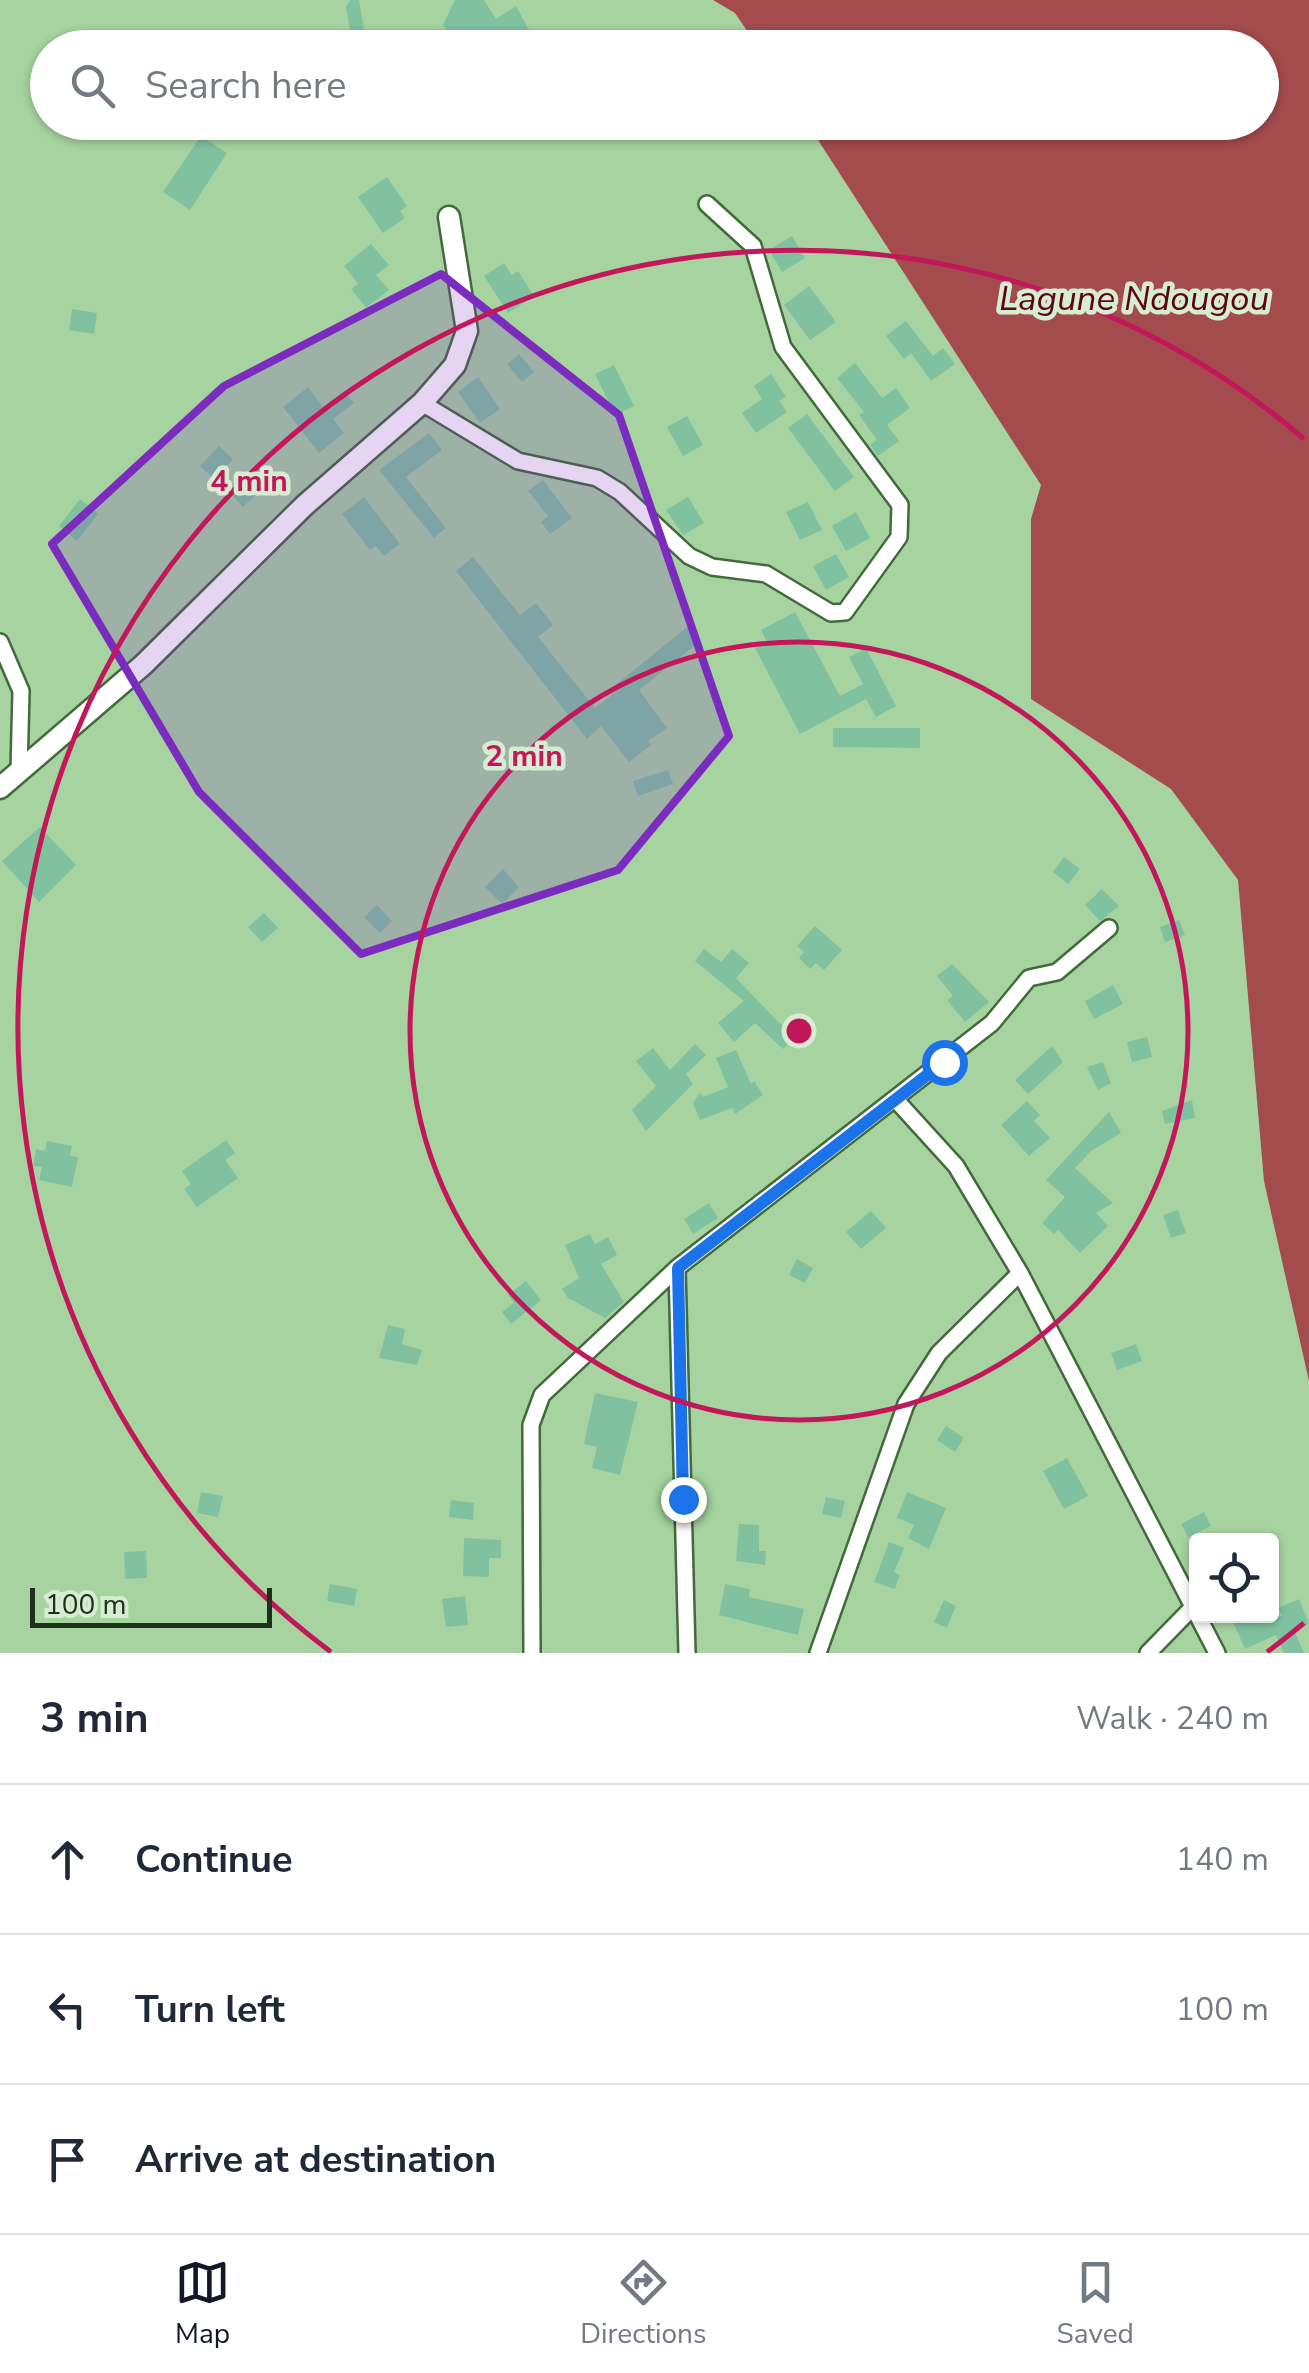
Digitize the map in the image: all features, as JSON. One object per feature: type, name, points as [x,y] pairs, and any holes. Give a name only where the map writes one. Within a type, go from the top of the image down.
[{"type":"street","points":[[422,403],[518,460],[598,478],[620,492],[689,556],[712,567],[752,569],[831,612],[844,612],[899,536],[900,504],[784,347],[753,246],[707,204]]},
{"type":"street","points":[[0,788],[144,665],[305,505],[422,403],[455,365],[467,331],[449,217]]},
{"type":"street","points":[[0,642],[21,691],[19,771]]},
{"type":"street","points":[[532,1653],[531,1425],[542,1395],[678,1268],[992,1023],[1030,978],[1057,972],[1109,928]]},
{"type":"street","points":[[896,1100],[956,1166],[1020,1273],[1189,1607]]},
{"type":"street","points":[[678,1268],[687,1653]]},
{"type":"street","points":[[818,1653],[906,1404],[938,1352],[1020,1273]]},
{"type":"street","points":[[1148,1653],[1189,1610]]},
{"type":"street","points":[[1199,1623],[1217,1653]]},
{"type":"highlighted area","points":[[441,274],[619,415],[729,736],[618,870],[361,954],[199,792],[52,544],[224,386]]},
{"type":"water","name":"Lagune Ndougou","points":[[713,0],[1309,0],[1309,1381],[1264,1181],[1238,880],[1171,789],[1031,699],[1031,519],[1041,485],[818,140],[1279,140],[1279,30],[746,30],[735,13]]},
{"type":"building","points":[[350,0],[359,0],[364,30],[350,30],[346,7]]},
{"type":"building","points":[[455,0],[484,0],[496,19],[516,6],[529,30],[446,30],[443,25]]},
{"type":"building","points":[[198,140],[207,140],[227,153],[190,210],[163,192]]},
{"type":"building","points":[[387,177],[407,206],[400,211],[405,218],[383,233],[358,197]]},
{"type":"building","points":[[792,236],[805,258],[782,272],[769,250]]},
{"type":"building","points":[[371,244],[389,265],[376,275],[389,290],[366,308],[351,289],[358,284],[344,266]]},
{"type":"building","points":[[504,263],[512,275],[518,271],[534,296],[508,313],[484,276]]},
{"type":"building","points":[[809,286],[836,322],[810,340],[784,305]]},
{"type":"building","points":[[72,309],[97,313],[94,334],[69,330]]},
{"type":"building","points":[[906,321],[933,356],[943,348],[955,364],[931,381],[911,353],[904,359],[886,336]]},
{"type":"building","points":[[519,354],[534,372],[522,382],[507,364]]},
{"type":"building","points":[[855,363],[882,398],[896,388],[910,408],[887,425],[899,441],[878,456],[870,445],[877,440],[859,415],[864,412],[837,378]]},
{"type":"building","points":[[614,365],[634,406],[615,415],[595,374]]},
{"type":"building","points":[[771,374],[786,397],[779,401],[787,412],[756,433],[742,413],[762,399],[754,386]]},
{"type":"building","points":[[478,377],[500,409],[480,423],[458,392]]},
{"type":"building","points":[[308,387],[323,407],[344,391],[354,403],[333,419],[344,433],[319,453],[283,407]]},
{"type":"building","points":[[807,414],[854,477],[835,491],[788,428]]},
{"type":"building","points":[[687,416],[703,445],[683,456],[667,427]]},
{"type":"building","points":[[429,433],[442,450],[406,477],[446,528],[434,538],[379,470]]},
{"type":"building","points":[[219,446],[233,459],[214,479],[200,466]]},
{"type":"building","points":[[262,464],[275,477],[243,507],[231,494]]},
{"type":"building","points":[[543,480],[572,518],[550,534],[541,522],[548,516],[528,491]]},
{"type":"building","points":[[364,497],[400,544],[384,556],[376,546],[370,550],[342,514]]},
{"type":"building","points":[[688,497],[704,523],[683,535],[666,510]]},
{"type":"building","points":[[80,499],[98,514],[77,541],[59,526]]},
{"type":"building","points":[[808,502],[822,530],[800,540],[786,512]]},
{"type":"building","points":[[856,512],[870,538],[846,551],[832,526]]},
{"type":"building","points":[[836,554],[849,577],[826,590],[813,566]]},
{"type":"building","points":[[473,557],[520,615],[536,603],[553,625],[538,637],[595,708],[622,687],[618,683],[687,627],[699,642],[639,690],[667,728],[648,741],[651,745],[629,762],[601,726],[587,739],[456,571]]},
{"type":"building","points":[[795,612],[840,696],[863,684],[849,657],[866,648],[896,706],[876,717],[866,699],[800,734],[755,648],[767,642],[761,630]]},
{"type":"building","points":[[833,728],[920,728],[920,748],[833,747]]},
{"type":"building","points":[[668,770],[673,784],[638,796],[633,781]]},
{"type":"building","points":[[40,827],[76,865],[39,902],[2,861]]},
{"type":"building","points":[[1064,857],[1080,869],[1068,884],[1053,872]]},
{"type":"building","points":[[503,869],[519,887],[502,904],[485,887]]},
{"type":"building","points":[[1102,889],[1119,906],[1100,921],[1085,905]]},
{"type":"building","points":[[377,905],[392,921],[380,933],[364,917]]},
{"type":"building","points":[[264,913],[278,928],[262,942],[248,927]]},
{"type":"building","points":[[1179,920],[1185,935],[1165,942],[1160,927]]},
{"type":"building","points":[[815,926],[842,950],[824,970],[816,963],[810,969],[799,958],[804,952],[797,946]]},
{"type":"building","points":[[704,949],[721,962],[732,949],[749,963],[736,978],[794,1038],[783,1049],[755,1023],[734,1042],[718,1023],[744,1001],[695,961]]},
{"type":"building","points":[[952,964],[989,1002],[965,1022],[947,1000],[953,996],[937,976]]},
{"type":"building","points":[[1113,985],[1123,1004],[1094,1019],[1085,1001]]},
{"type":"building","points":[[1147,1037],[1152,1057],[1132,1062],[1127,1042]]},
{"type":"building","points":[[695,1044],[706,1055],[686,1074],[693,1084],[646,1131],[632,1110],[656,1086],[636,1061],[653,1048],[670,1070]]},
{"type":"building","points":[[1052,1046],[1063,1062],[1028,1094],[1015,1080]]},
{"type":"building","points":[[736,1050],[751,1084],[754,1081],[763,1095],[735,1114],[732,1108],[700,1120],[693,1103],[700,1093],[703,1097],[728,1087],[716,1058]]},
{"type":"building","points":[[1103,1062],[1111,1083],[1098,1090],[1087,1067]]},
{"type":"building","points":[[1192,1100],[1195,1118],[1165,1124],[1162,1111]]},
{"type":"building","points":[[1027,1101],[1040,1115],[1034,1121],[1050,1138],[1029,1156],[1001,1125]]},
{"type":"building","points":[[1109,1112],[1121,1133],[1091,1151],[1075,1168],[1113,1203],[1096,1213],[1108,1226],[1080,1253],[1058,1230],[1054,1234],[1042,1223],[1065,1197],[1046,1180]]},
{"type":"building","points":[[226,1140],[235,1153],[225,1160],[238,1178],[197,1207],[184,1189],[191,1184],[182,1171]]},
{"type":"building","points":[[47,1141],[72,1146],[70,1156],[78,1157],[72,1187],[39,1180],[42,1167],[33,1166],[36,1149],[45,1151]]},
{"type":"building","points":[[709,1203],[718,1218],[693,1234],[684,1219]]},
{"type":"building","points":[[1178,1210],[1186,1233],[1171,1238],[1163,1215]]},
{"type":"building","points":[[871,1211],[886,1228],[861,1249],[846,1232]]},
{"type":"building","points":[[590,1234],[595,1244],[608,1237],[617,1255],[601,1264],[624,1302],[605,1318],[568,1298],[562,1289],[579,1278],[565,1245]]},
{"type":"building","points":[[797,1259],[813,1268],[805,1283],[789,1275]]},
{"type":"building","points":[[526,1281],[541,1300],[511,1324],[502,1312],[514,1303],[508,1295]]},
{"type":"building","points":[[388,1325],[405,1329],[402,1344],[422,1350],[417,1365],[379,1358]]},
{"type":"building","points":[[1136,1344],[1142,1361],[1117,1370],[1111,1353]]},
{"type":"building","points":[[595,1393],[638,1402],[620,1475],[592,1468],[597,1447],[584,1444]]},
{"type":"building","points":[[946,1426],[964,1438],[955,1452],[937,1440]]},
{"type":"building","points":[[1067,1458],[1088,1496],[1064,1509],[1043,1471]]},
{"type":"building","points":[[201,1492],[223,1496],[218,1517],[197,1513]]},
{"type":"building","points":[[907,1492],[946,1508],[929,1549],[908,1538],[914,1525],[897,1518]]},
{"type":"building","points":[[826,1497],[845,1501],[841,1518],[822,1514]]},
{"type":"building","points":[[451,1500],[474,1503],[473,1520],[449,1517]]},
{"type":"building","points":[[1204,1512],[1211,1526],[1189,1533],[1188,1537],[1181,1524]]},
{"type":"building","points":[[739,1524],[759,1525],[759,1551],[766,1551],[765,1565],[736,1561]]},
{"type":"building","points":[[464,1538],[501,1540],[501,1558],[489,1558],[489,1577],[463,1576]]},
{"type":"building","points":[[889,1542],[904,1548],[894,1572],[900,1575],[895,1589],[874,1582]]},
{"type":"building","points":[[146,1551],[147,1578],[125,1579],[124,1552]]},
{"type":"building","points":[[330,1584],[357,1589],[354,1606],[327,1601]]},
{"type":"building","points":[[725,1584],[750,1589],[749,1597],[804,1609],[798,1635],[719,1615]]},
{"type":"building","points":[[465,1596],[468,1625],[446,1627],[442,1599]]},
{"type":"building","points":[[1299,1599],[1309,1624],[1294,1630],[1304,1653],[1284,1653],[1276,1635],[1245,1649],[1233,1623],[1279,1623],[1279,1608]]},
{"type":"building","points":[[944,1600],[956,1606],[947,1628],[934,1622]]},
{"type":"route","points":[[683,1499],[678,1268],[944,1062]]}]
